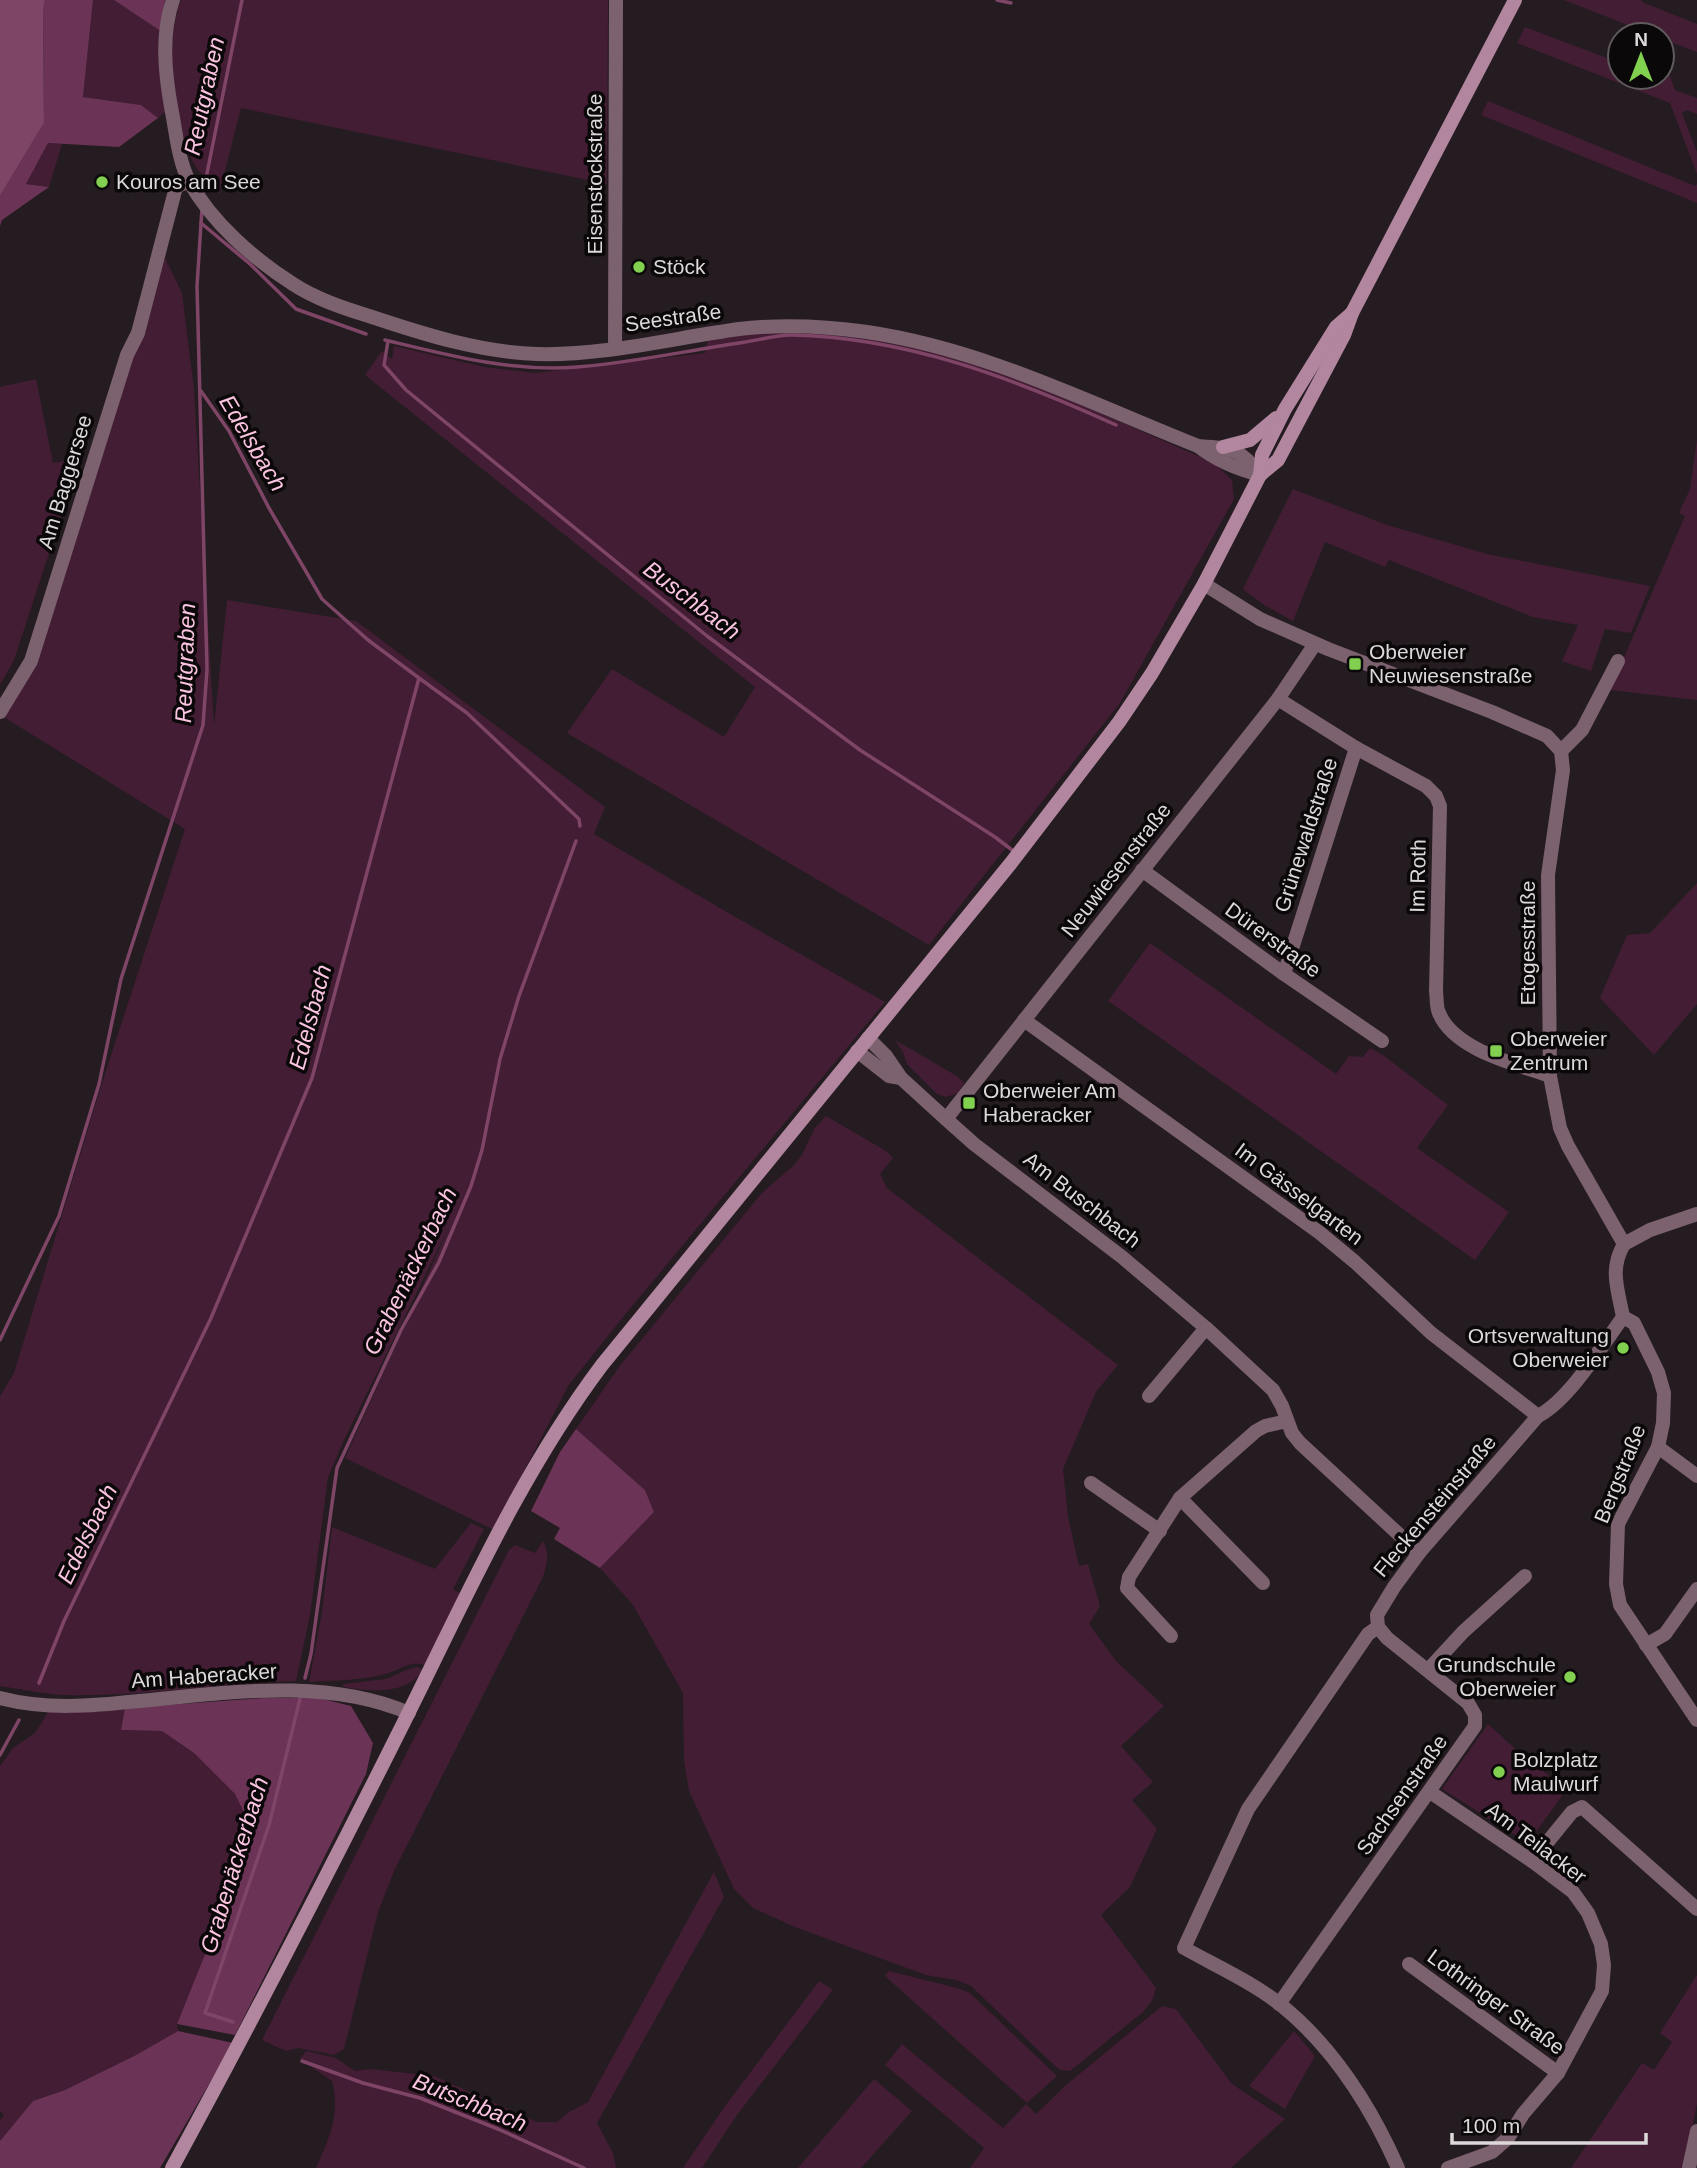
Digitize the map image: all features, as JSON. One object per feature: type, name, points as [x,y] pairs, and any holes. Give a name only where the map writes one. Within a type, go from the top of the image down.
[{"type":"main road","points":[[1260,475],[1278,460],[1515,0]]},
{"type":"main road","points":[[172,2168],[301,1928],[506,1519],[542,1453],[580,1394],[1014,860],[1118,722],[1152,673],[1204,584],[1260,475],[1262,455],[1285,410],[1336,327],[1352,313]]},
{"type":"main road","points":[[1223,447],[1250,440],[1285,410]]},
{"type":"street","name":"Seestraße","points":[[173,0],[165,40],[167,85],[181,159],[192,186],[207,207],[257,258],[295,286],[333,304],[403,328],[505,352],[569,354],[744,329],[807,326],[867,332],[944,350],[1017,373],[1198,446],[1210,456],[1234,468],[1260,475]]},
{"type":"street","name":"Eisenstockstraße","points":[[615,347],[616,0]]},
{"type":"street","name":"Am Baggersee","points":[[0,712],[31,662],[127,355],[138,333],[176,187],[192,186]]},
{"type":"street","name":"Seestraße","points":[[1198,446],[1223,447],[1247,457],[1260,475]]},
{"type":"street","points":[[1204,584],[1260,619],[1315,644],[1547,736],[1562,751],[1581,730],[1618,662]]},
{"type":"street","name":"Neuwiesenstraße","points":[[946,1119],[1278,699],[1315,644]]},
{"type":"street","name":"Im Roth","points":[[1278,699],[1356,748],[1426,786],[1436,796],[1440,806],[1436,991],[1438,1012],[1446,1024],[1473,1048],[1550,1076]]},
{"type":"street","name":"Grünewaldstraße","points":[[1284,974],[1356,748]]},
{"type":"street","name":"Etogesstraße","points":[[1562,751],[1563,770],[1548,875],[1550,1076],[1560,1128],[1624,1244]]},
{"type":"street","name":"Dürerstraße","points":[[1142,870],[1284,974],[1382,1041]]},
{"type":"street","name":"Im Gässelgarten","points":[[1024,1020],[1320,1233],[1431,1333],[1538,1416]]},
{"type":"street","name":"Am Buschbach","points":[[868,1038],[901,1078],[974,1144],[1122,1257],[1206,1328],[1273,1390],[1300,1443],[1419,1553]]},
{"type":"street","name":"Am Buschbach","points":[[858,1051],[889,1076],[901,1078]]},
{"type":"street","points":[[1623,1317],[1614,1272],[1617,1257],[1624,1244],[1650,1230],[1697,1214]]},
{"type":"street","name":"Fleckensteinstraße","points":[[1279,2004],[1234,1975],[1184,1948],[1248,1809],[1368,1634],[1377,1627],[1377,1615],[1419,1553],[1538,1416],[1552,1409],[1623,1317]]},
{"type":"street","name":"Bergstraße","points":[[1623,1317],[1634,1323],[1658,1372],[1664,1393],[1663,1423],[1658,1447],[1618,1524],[1616,1584],[1620,1605],[1697,1720]]},
{"type":"street","points":[[1149,1396],[1206,1328]]},
{"type":"street","points":[[1171,1636],[1127,1588],[1129,1577],[1180,1498],[1256,1431],[1287,1421]]},
{"type":"street","points":[[1658,1447],[1697,1476]]},
{"type":"street","points":[[1091,1483],[1160,1531]]},
{"type":"street","points":[[1180,1498],[1263,1583]]},
{"type":"street","points":[[1428,1670],[1463,1632],[1525,1576]]},
{"type":"street","points":[[1646,1645],[1665,1633],[1697,1589]]},
{"type":"street","name":"Sachsenstraße","points":[[1279,2004],[1475,1727],[1475,1715],[1468,1703],[1377,1627]]},
{"type":"street","name":"Am Haberacker","points":[[0,1698],[47,1705],[78,1706],[231,1693],[321,1691],[365,1697],[409,1713]]},
{"type":"street","name":"Am Teilacker","points":[[1430,1792],[1573,1892],[1588,1913],[1601,1944],[1604,1965],[1602,1991],[1558,2073],[1523,2114],[1508,2138],[1492,2152],[1448,2168]]},
{"type":"street","points":[[1532,1861],[1572,1812],[1581,1807],[1697,1909]]},
{"type":"street","name":"Lothringer Straße","points":[[1409,1964],[1558,2073]]},
{"type":"street","points":[[1279,2004],[1301,2023],[1340,2067],[1373,2116],[1398,2168]]},
{"type":"street","points":[[1689,2168],[1697,2131]]},
{"type":"shaded area","points":[[0,0],[45,0],[44,123],[0,196]]},
{"type":"shaded area","points":[[45,0],[93,0],[83,97],[141,105],[158,118],[119,147],[48,143],[26,184],[49,187],[2,220],[0,226],[0,196],[44,123]]},
{"type":"shaded area","points":[[93,0],[114,0],[162,32],[166,111],[158,118],[141,105],[83,97]]},
{"type":"shaded area","points":[[114,0],[165,0],[162,32]]},
{"type":"shaded area","points":[[181,0],[608,0],[607,184],[241,108],[219,194],[192,160],[180,124],[172,58],[176,17]]},
{"type":"shaded area","points":[[1564,0],[1641,0],[1697,24],[1697,52],[1676,44],[1676,21],[1618,21]]},
{"type":"shaded area","points":[[1525,27],[1606,58],[1606,78],[1517,43]]},
{"type":"shaded area","points":[[1676,90],[1697,98],[1697,114],[1687,110],[1682,113],[1697,152],[1697,174],[1670,103],[1639,91]]},
{"type":"shaded area","points":[[1488,101],[1695,186],[1697,184],[1697,203],[1481,115]]},
{"type":"shaded area","points":[[48,143],[62,144],[49,187],[26,184]]},
{"type":"shaded area","points":[[165,258],[182,293],[194,390],[214,726],[227,600],[356,621],[605,807],[594,834],[885,1002],[568,1386],[494,1530],[345,1458],[451,1223],[328,1477],[310,1615],[296,1681],[122,1694],[56,1694],[0,1686],[0,1396],[14,1373],[102,1083],[185,829],[2,716],[33,668]]},
{"type":"shaded area","points":[[790,331],[881,340],[922,349],[1023,379],[1214,463],[1232,480],[1234,499],[1120,703],[929,945],[567,733],[612,669],[724,737],[755,687],[365,375],[382,351],[392,359],[394,346],[484,367],[535,373],[705,353],[708,338]]},
{"type":"shaded area","points":[[36,379],[53,463],[71,460],[75,474],[14,660],[0,685],[0,387]]},
{"type":"shaded area","points":[[1697,439],[1697,700],[1610,690],[1685,516],[1679,513],[1690,489]]},
{"type":"shaded area","points":[[1293,489],[1387,525],[1487,554],[1650,586],[1631,633],[1605,629],[1591,671],[1562,661],[1578,625],[1533,617],[1389,560],[1385,567],[1325,542],[1293,621],[1264,605],[1243,589]]},
{"type":"shaded area","points":[[1697,883],[1697,1004],[1654,1055],[1600,998],[1627,935],[1650,933]]},
{"type":"shaded area","points":[[1150,943],[1336,1074],[1349,1056],[1363,1057],[1370,1048],[1448,1105],[1417,1148],[1509,1212],[1475,1260],[1108,1001]]},
{"type":"shaded area","points":[[895,1040],[957,1076],[964,1083],[958,1093],[946,1097],[937,1094],[907,1064]]},
{"type":"shaded area","points":[[826,1116],[886,1151],[893,1158],[880,1174],[887,1188],[1118,1365],[1096,1392],[1063,1469],[1068,1516],[1079,1566],[1088,1564],[1100,1606],[1089,1624],[1116,1661],[1164,1706],[1121,1746],[1153,1782],[1132,1800],[1157,1829],[1130,1887],[1101,1915],[1156,1988],[1152,2001],[1143,2012],[1070,2071],[1060,2070],[1054,2065],[971,1986],[956,1980],[926,1975],[795,1927],[753,1908],[734,1889],[689,1791],[684,1761],[683,1693],[633,1605],[600,1568],[654,1512],[645,1490],[576,1429],[619,1367],[761,1194],[802,1155],[814,1129]]},
{"type":"shaded area","points":[[576,1429],[645,1490],[654,1512],[600,1568],[554,1539],[560,1528],[531,1511],[560,1452]]},
{"type":"shaded area","points":[[471,1523],[484,1529],[453,1589],[461,1594],[426,1666],[412,1664],[369,1678],[309,1682],[322,1612],[332,1527],[435,1569]]},
{"type":"shaded area","points":[[543,1541],[547,1563],[543,1577],[394,1871],[378,1912],[344,2049],[334,2055],[298,2048],[286,2051],[262,2040],[509,1550],[515,1545],[535,1553]]},
{"type":"shaded area","points":[[417,1667],[423,1670],[416,1678],[397,1688],[364,1690],[343,1687],[343,1684],[386,1679]]},
{"type":"shaded area","points":[[264,1698],[319,1698],[351,1706],[373,1743],[366,1774],[235,2035],[177,2024],[238,1872],[247,1819],[235,1794],[194,1753],[162,1731],[121,1730],[125,1708]]},
{"type":"shaded area","points":[[125,1708],[121,1730],[162,1731],[194,1753],[235,1794],[247,1819],[238,1872],[177,2024],[178,2031],[65,2090],[33,2101],[0,2141],[0,2120],[4,2115],[0,2111],[0,1766],[13,1748],[35,1733],[49,1711]]},
{"type":"shaded area","name":"Bolzplatz Maulwurf","points":[[1488,1724],[1523,1756],[1567,1789],[1528,1843],[1442,1789]]},
{"type":"shaded area","points":[[714,1872],[724,1897],[597,2123],[613,2153],[616,2168],[316,2168],[332,2126],[335,2104],[332,2081],[300,2059],[306,2051],[336,2058],[355,2071],[370,2069],[434,2076],[537,2122],[557,2122],[588,2102]]},
{"type":"shaded area","points":[[889,1971],[970,1993],[1057,2076],[1027,2103],[885,1976]]},
{"type":"shaded area","points":[[1697,1975],[1697,2103],[1685,2168],[1571,2168],[1642,2063],[1654,2070],[1672,2042],[1660,2033]]},
{"type":"shaded area","points":[[819,1981],[833,1990],[737,2115],[702,2168],[683,2168],[725,2106]]},
{"type":"shaded area","points":[[1162,2006],[1176,2009],[1232,2084],[1285,2119],[1231,2168],[970,2168],[984,2148],[885,2065],[902,2044],[1003,2128],[1026,2104],[1036,2114],[1066,2085]]},
{"type":"shaded area","points":[[178,2031],[233,2043],[160,2168],[0,2168],[0,2141],[33,2101],[65,2090]]},
{"type":"shaded area","points":[[1294,2031],[1315,2056],[1285,2109],[1249,2086]]},
{"type":"shaded area","points":[[874,2079],[912,2111],[861,2168],[798,2168]]},
{"type":"waterway","name":"Reutgraben","points":[[203,193],[242,0]]},
{"type":"waterway","points":[[997,0],[1011,3]]},
{"type":"waterway","name":"Reutgraben","points":[[0,1340],[59,1216],[99,1084],[121,979],[203,725],[207,670],[197,286],[202,208]]},
{"type":"waterway","name":"Buschbach","points":[[201,223],[250,264],[296,309],[366,334]]},
{"type":"waterway","points":[[389,341],[482,362],[553,368],[618,363],[785,335],[833,338],[875,343],[958,363],[1038,391],[1116,425]]},
{"type":"waterway","name":"Buschbach","points":[[385,340],[388,341],[384,365],[406,390],[707,636],[860,750],[1016,853]]},
{"type":"waterway","name":"Edelsbach","points":[[39,1683],[64,1621],[211,1318],[312,1078],[419,678],[368,640],[322,599],[269,508],[229,431],[201,391]]},
{"type":"waterway","name":"Grabenäckerbach","points":[[419,678],[467,713],[579,819],[580,826]]},
{"type":"waterway","name":"Grabenäckerbach","points":[[305,1678],[311,1654],[337,1468],[401,1330],[439,1262],[471,1186],[482,1150],[500,1059],[519,996],[576,841]]},
{"type":"waterway","name":"Grabenäckerbach","points":[[233,2022],[205,2013],[269,1825],[300,1699]]},
{"type":"waterway","name":"Edelsbach","points":[[0,1755],[19,1720]]},
{"type":"waterway","name":"Butschbach","points":[[302,2061],[363,2083],[420,2098],[498,2129],[584,2168]]},
{"type":"place","name":"Kouros am See","points":[[102,182]]},
{"type":"place","name":"Stöck","points":[[639,267]]},
{"type":"place","name":"Oberweier Neuwiesenstraße","points":[[1355,664]]},
{"type":"place","name":"Oberweier Zentrum","points":[[1496,1051]]},
{"type":"place","name":"Oberweier Am Haberacker","points":[[969,1103]]},
{"type":"place","name":"Ortsverwaltung Oberweier","points":[[1623,1348]]},
{"type":"place","name":"Grundschule Oberweier","points":[[1570,1677]]},
{"type":"place","name":"Bolzplatz Maulwurf","points":[[1499,1772]]}]
